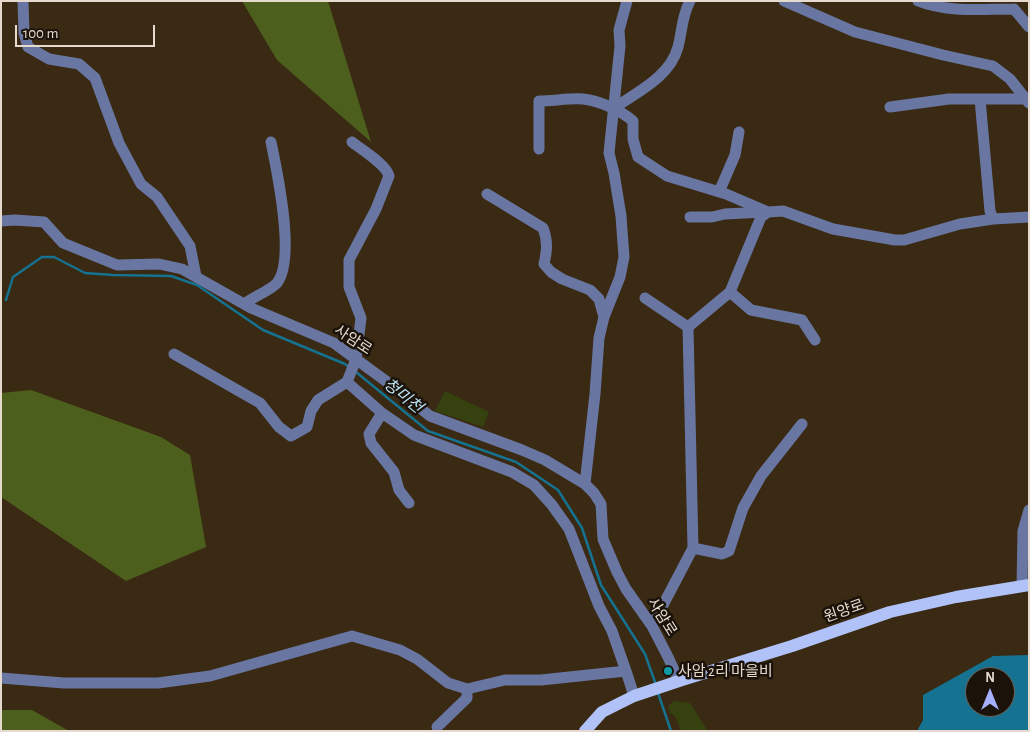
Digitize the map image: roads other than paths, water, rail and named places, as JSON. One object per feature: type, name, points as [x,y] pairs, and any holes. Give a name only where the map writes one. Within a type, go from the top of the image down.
[{"type":"main road","name":"원양로","points":[[636,696],[792,646],[890,612],[956,597],[1026,585]]},
{"type":"main road","points":[[585,731],[602,712],[636,696]]},
{"type":"street","points":[[24,1],[24,34],[28,47],[49,59],[80,64],[95,78],[119,143],[141,184],[157,197],[190,246],[196,276]]},
{"type":"street","points":[[585,484],[599,338],[604,316],[620,278],[624,257],[614,173],[609,153],[620,46],[619,30],[627,1]]},
{"type":"street","points":[[614,108],[658,78],[672,61],[678,49],[686,8],[690,1]]},
{"type":"street","points":[[784,1],[855,32],[943,56],[993,66],[1010,79],[1027,101]]},
{"type":"street","points":[[918,1],[932,7],[947,9],[1015,5],[1029,27]]},
{"type":"street","points":[[890,107],[949,99],[980,100],[986,98],[1027,101]]},
{"type":"street","points":[[540,149],[539,101],[583,99],[614,108],[626,114],[633,121],[633,139],[638,156],[667,176],[719,192],[768,212]]},
{"type":"street","points":[[980,100],[990,211],[993,219]]},
{"type":"street","points":[[719,192],[735,155],[739,132]]},
{"type":"street","points":[[244,304],[276,285],[282,274],[284,262],[284,208],[272,142]]},
{"type":"street","points":[[174,354],[260,402],[278,427],[291,436],[307,427],[311,411],[318,400],[347,382],[356,359],[361,318],[350,287],[350,260],[376,209],[389,173],[352,142]]},
{"type":"street","points":[[487,194],[543,228],[546,235],[547,248],[544,264],[551,272],[562,279],[590,290],[599,300],[604,316]]},
{"type":"street","points":[[690,217],[783,211],[833,229],[904,240],[960,224],[993,219],[1029,217]]},
{"type":"street","points":[[688,327],[730,292],[761,217],[768,212]]},
{"type":"street","name":"사암로","points":[[1,221],[44,222],[63,243],[117,265],[159,264],[182,269],[244,304],[334,343],[430,416],[545,460],[585,484],[601,504],[604,539],[609,554],[626,589],[652,626],[668,657],[676,682]]},
{"type":"street","points":[[730,292],[751,310],[802,320],[815,340]]},
{"type":"street","points":[[645,298],[688,327]]},
{"type":"street","points":[[652,626],[693,548],[688,327]]},
{"type":"street","points":[[347,382],[382,413],[414,435],[512,472],[534,485],[552,505],[569,529],[599,606],[612,631],[636,696]]},
{"type":"street","points":[[382,413],[369,434],[371,443],[394,472],[399,490],[409,503]]},
{"type":"street","points":[[693,548],[722,554],[729,551],[744,508],[761,476],[802,424]]},
{"type":"street","points":[[1026,585],[1023,531],[1029,510]]},
{"type":"street","points":[[1,678],[64,683],[158,683],[210,676],[352,636],[400,650],[417,659],[448,683],[467,689],[505,680],[541,680],[626,671]]},
{"type":"street","points":[[437,728],[467,698],[467,689]]},
{"type":"water","points":[[1029,655],[1029,731],[917,731],[923,720],[923,695],[965,672],[965,717],[1015,717],[1015,667],[973,667],[993,656]]},
{"type":"waterway","name":"청미천","points":[[6,300],[13,277],[42,257],[54,257],[85,273],[171,276],[197,285],[263,330],[349,367]]},
{"type":"waterway","name":"청미천","points":[[356,372],[428,431],[516,462],[558,490],[582,528],[601,585],[645,654],[656,685]]},
{"type":"waterway","name":"청미천","points":[[658,693],[671,731]]},
{"type":"place","name":"사암 2리 마을비","points":[[668,671]]}]
